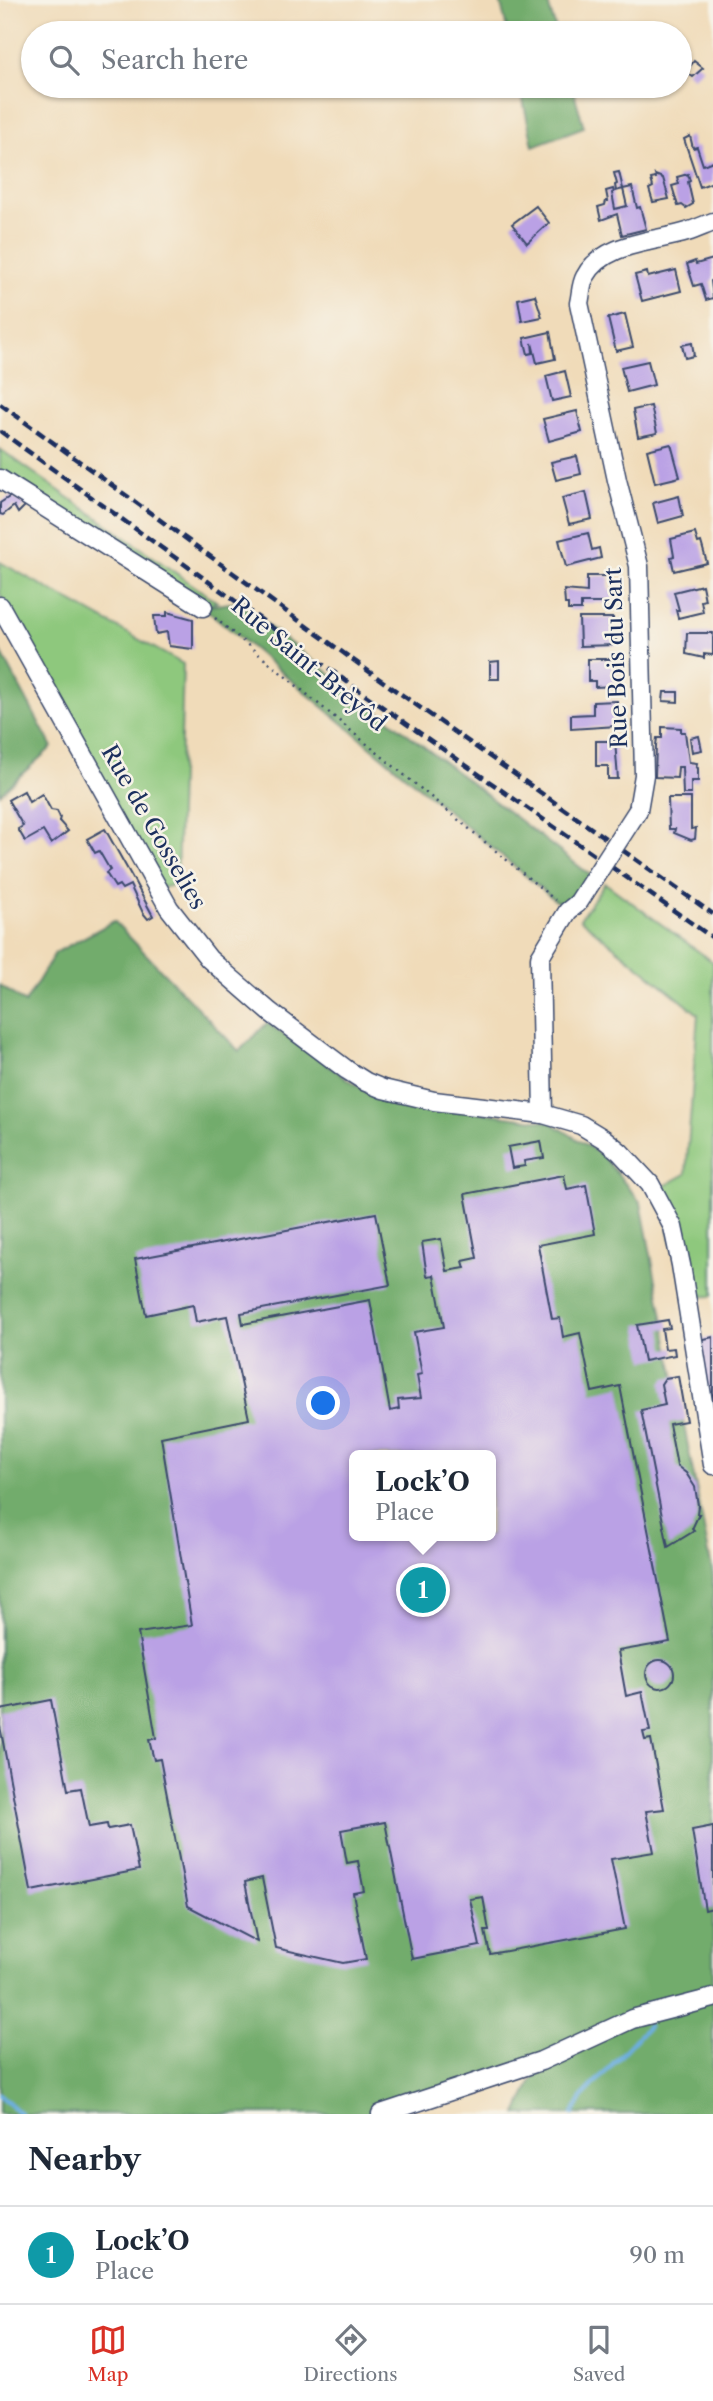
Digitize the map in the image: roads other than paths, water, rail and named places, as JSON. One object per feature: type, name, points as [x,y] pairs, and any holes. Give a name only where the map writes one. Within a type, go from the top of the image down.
[{"type":"street","name":"Rue Bois du Sart","points":[[543,1114],[540,957],[638,810],[644,775],[639,566],[617,481],[579,303],[584,278],[596,262],[610,253],[713,222]]},
{"type":"street","name":"Rue Saint-Brèyôd","points":[[0,479],[203,607]]},
{"type":"street","name":"Rue de Gosselies","points":[[0,606],[169,908],[209,959],[270,1012],[366,1082],[383,1089],[434,1101],[543,1114],[581,1125],[620,1152],[650,1184],[673,1227],[713,1465]]},
{"type":"street","points":[[381,2114],[407,2110],[541,2061],[632,2019],[713,1997]]},
{"type":"waterway","points":[[573,2114],[583,2096],[648,2026]]},
{"type":"waterway","points":[[0,2095],[21,2114]]},
{"type":"railway","points":[[0,404],[378,678],[713,914]]},
{"type":"railway","points":[[0,431],[364,694],[713,938]]},
{"type":"place","name":"Lock’O","points":[[423,1590]]}]
